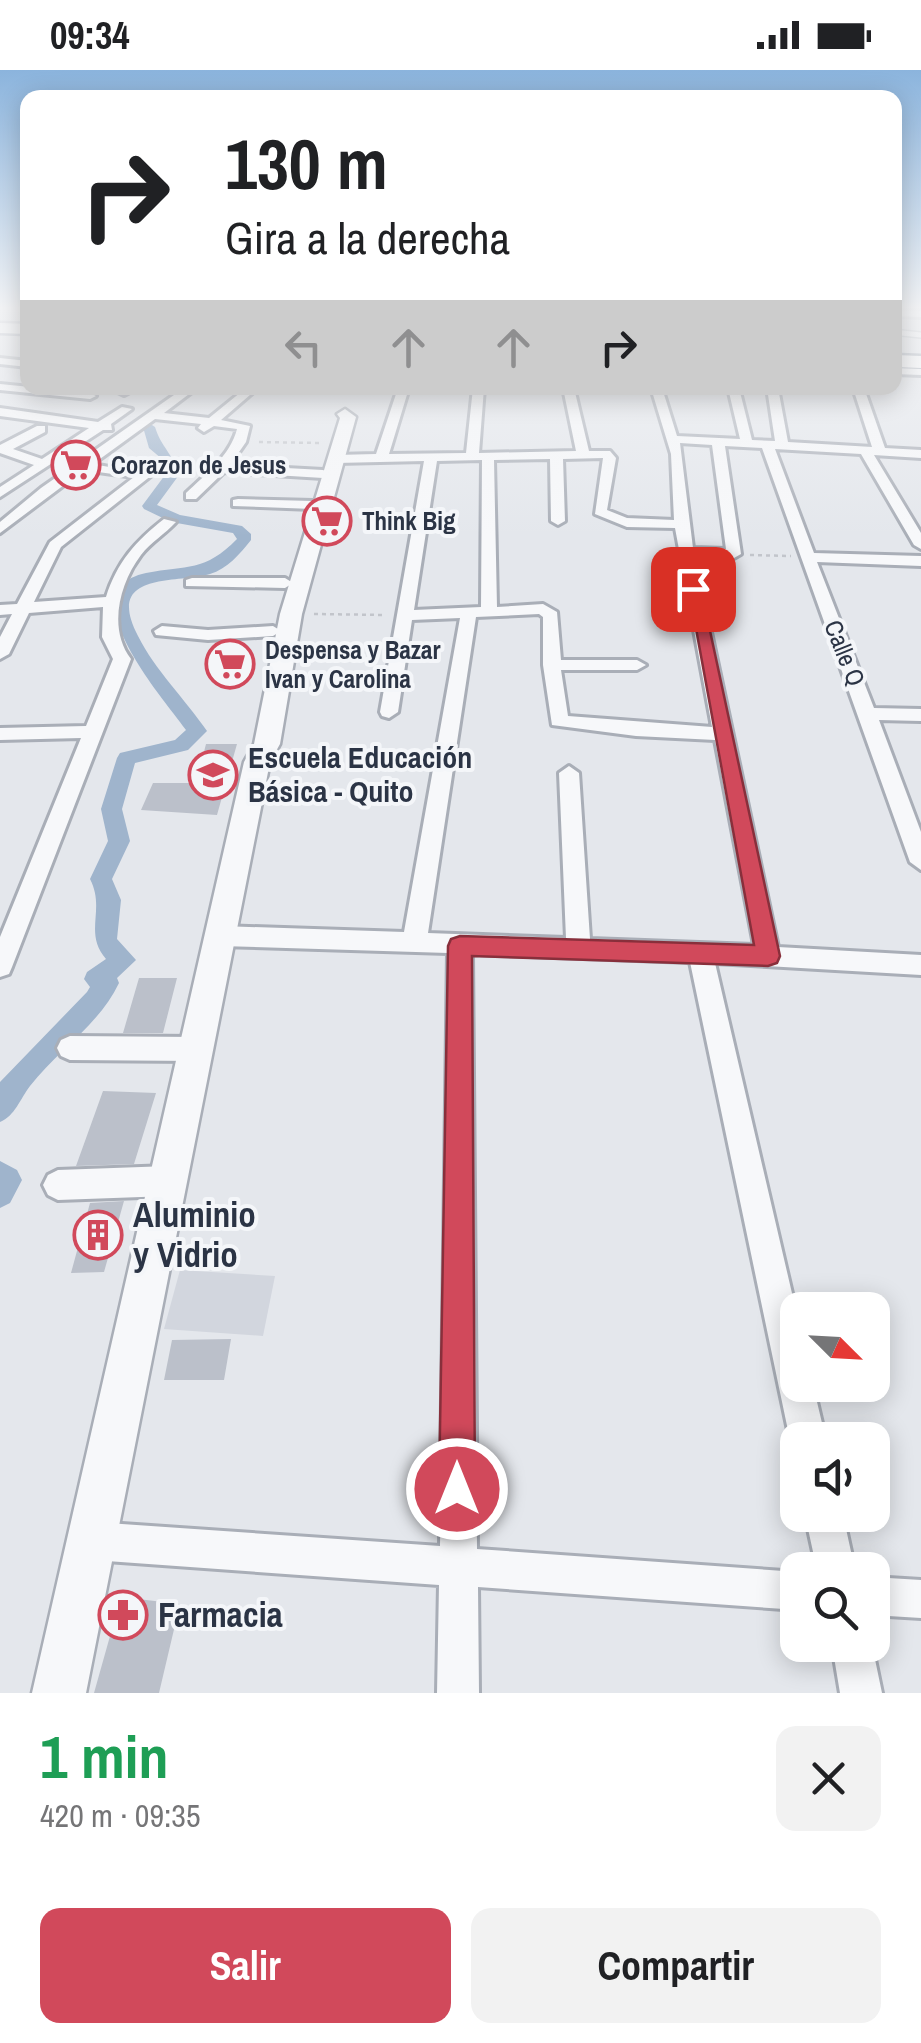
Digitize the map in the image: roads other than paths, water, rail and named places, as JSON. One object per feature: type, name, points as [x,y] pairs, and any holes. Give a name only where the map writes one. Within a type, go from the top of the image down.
[{"type":"street","points":[[86,395],[90,396]]},
{"type":"street","points":[[0,529],[181,395]]},
{"type":"street","points":[[194,436],[244,395]]},
{"type":"street","points":[[381,458],[402,395]]},
{"type":"street","points":[[414,944],[479,613],[478,395]]},
{"type":"street","points":[[571,395],[583,453]]},
{"type":"street","points":[[658,395],[677,454],[680,524],[768,956]]},
{"type":"street","points":[[736,395],[748,444]]},
{"type":"street","name":"Calle Q","points":[[773,395],[774,446],[806,556],[870,714],[921,862]]},
{"type":"street","points":[[861,395],[873,452],[921,546]]},
{"type":"street","points":[[257,762],[255,746],[285,583],[307,543],[313,504],[348,418],[347,407]]},
{"type":"street","points":[[0,495],[126,409]]},
{"type":"street","points":[[0,412],[131,431]]},
{"type":"street","points":[[153,414],[244,426],[240,442],[221,468],[191,496]]},
{"type":"street","points":[[3,452],[41,428]]},
{"type":"street","points":[[672,439],[921,454]]},
{"type":"street","points":[[686,552],[734,554],[718,442]]},
{"type":"street","points":[[3,452],[44,464]]},
{"type":"street","points":[[221,468],[331,458],[583,453],[610,458],[600,511],[603,515],[617,520],[680,524]]},
{"type":"street","points":[[556,454],[558,521]]},
{"type":"street","points":[[389,712],[431,457]]},
{"type":"street","points":[[59,1693],[257,762],[267,744],[291,614],[331,458]]},
{"type":"street","points":[[0,654],[56,546],[145,475],[83,466]]},
{"type":"street","points":[[0,495],[30,504]]},
{"type":"street","points":[[238,503],[313,504]]},
{"type":"street","points":[[0,967],[122,658],[111,650],[108,638],[113,601],[131,556],[169,522]]},
{"type":"street","points":[[806,556],[921,560]]},
{"type":"street","points":[[192,583],[285,583]]},
{"type":"street","points":[[0,610],[113,601]]},
{"type":"street","points":[[405,615],[548,611],[559,721],[720,734]]},
{"type":"street","points":[[162,631],[208,635],[273,632]]},
{"type":"street","points":[[552,665],[637,664]]},
{"type":"street","points":[[870,714],[921,715]]},
{"type":"street","points":[[0,734],[95,732]]},
{"type":"street","points":[[569,774],[580,949]]},
{"type":"street","points":[[220,936],[700,952],[921,965]]},
{"type":"street","points":[[458,1693],[460,946]]},
{"type":"street","points":[[700,952],[804,1422]]},
{"type":"street","points":[[70,1048],[196,1049]]},
{"type":"street","points":[[58,1185],[169,1181]]},
{"type":"street","points":[[93,1540],[780,1590]]},
{"type":"street","points":[[890,1597],[921,1600]]},
{"type":"street","points":[[856,1662],[862,1693]]},
{"type":"waterway","points":[[0,1109],[23,1074],[96,1000],[107,983],[96,979],[124,960],[106,939],[110,900],[101,879],[119,841],[112,809],[127,758],[181,745],[197,731],[128,635],[122,604],[128,589],[145,578],[207,570],[226,559],[244,540],[244,534],[237,529],[176,519],[149,506],[172,475],[168,457],[155,448],[149,427]]},
{"type":"waterway","points":[[0,1176],[7,1180],[0,1193]]},
{"type":"place","name":"Corazon de Jesus","points":[[76,465]]},
{"type":"place","name":"Think Big","points":[[327,521]]},
{"type":"place","name":"Despensa y Bazar Ivan y Carolina","points":[[230,664]]},
{"type":"place","name":"Escuela Educación Básica - Quito","points":[[213,775]]},
{"type":"place","name":"Aluminio y Vidrio","points":[[98,1235]]},
{"type":"place","name":"Farmacia","points":[[123,1615]]}]
